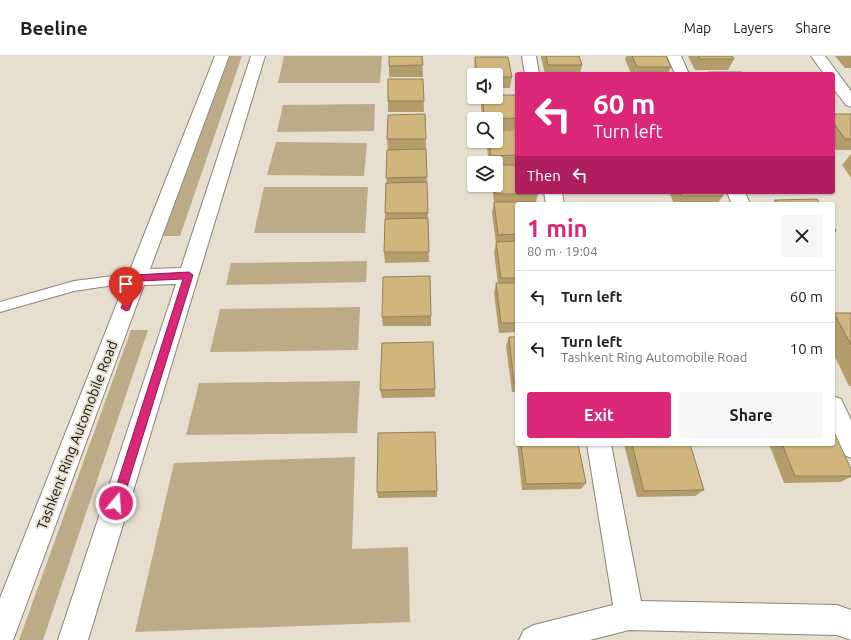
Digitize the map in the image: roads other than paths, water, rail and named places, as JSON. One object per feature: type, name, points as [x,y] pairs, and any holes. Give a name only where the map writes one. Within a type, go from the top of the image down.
[{"type":"main road","name":"Tashkent Ring Automobile Road","points":[[0,635],[222,56]]},
{"type":"main road","points":[[73,640],[258,56]]},
{"type":"main road","points":[[528,56],[532,72]]},
{"type":"main road","points":[[674,56],[681,72]]},
{"type":"main road","points":[[818,56],[830,72]]},
{"type":"main road","points":[[835,80],[851,102]]},
{"type":"main road","points":[[137,278],[189,275]]},
{"type":"main road","points":[[835,411],[851,446]]},
{"type":"main road","points":[[598,446],[629,615]]},
{"type":"main road","points":[[534,640],[629,615],[836,620],[851,625]]},
{"type":"lane","points":[[0,306],[74,286],[137,278]]}]
